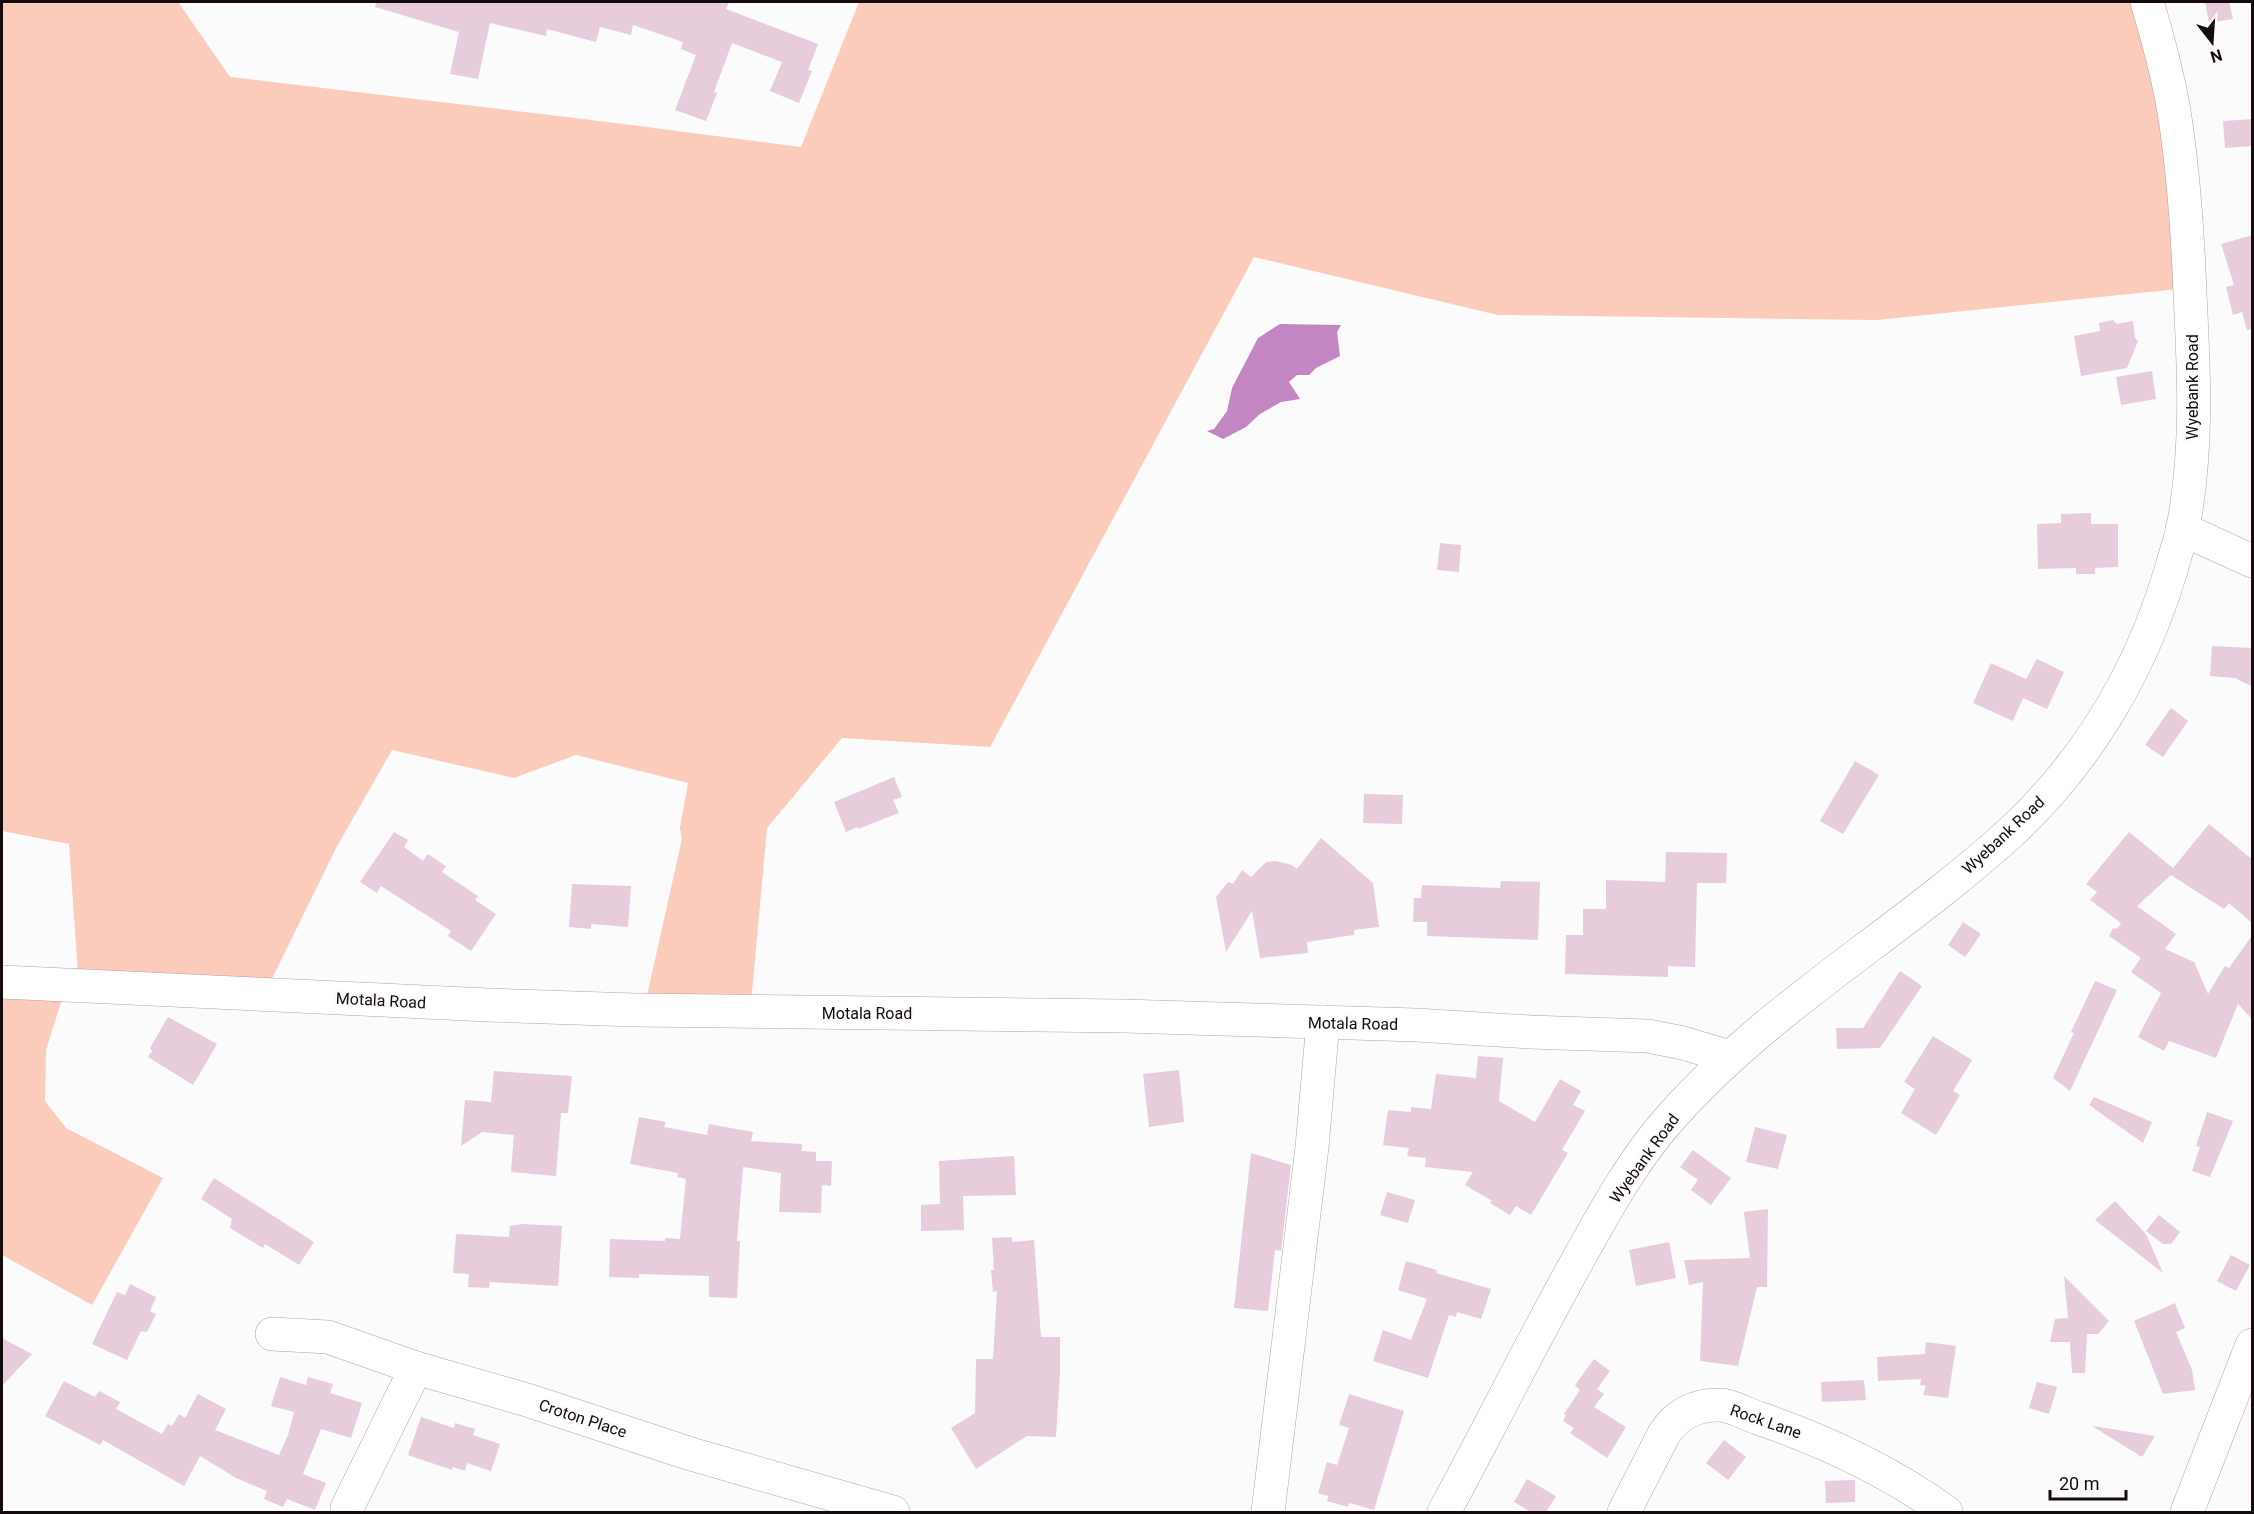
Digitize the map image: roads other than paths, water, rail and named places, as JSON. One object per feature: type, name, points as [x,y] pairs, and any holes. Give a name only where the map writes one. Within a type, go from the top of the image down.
[{"type":"street","name":"Wyebank Road","points":[[1444,1512],[1598,1224],[1632,1168],[1669,1118],[1730,1057],[2010,833],[2077,761],[2115,704],[2144,645],[2163,594],[2182,529],[2190,477],[2194,390],[2187,226],[2176,123],[2162,56],[2147,2]]},
{"type":"street","points":[[2182,529],[2253,561]]},
{"type":"street","name":"Motala Road","points":[[2,982],[623,1010],[1124,1016],[1416,1024],[1530,1032],[1648,1036],[1683,1043],[1730,1057]]},
{"type":"street","points":[[1268,1512],[1312,1147],[1323,1022]]},
{"type":"street","name":"Croton Place","points":[[272,1334],[328,1337],[416,1368],[527,1400],[692,1454],[892,1512]]},
{"type":"street","points":[[2187,1512],[2253,1345]]},
{"type":"street","points":[[347,1508],[416,1368]]},
{"type":"street","name":"Rock Lane","points":[[1624,1512],[1672,1422],[1690,1410],[1721,1405],[1807,1435],[1880,1469],[1946,1512]]}]
